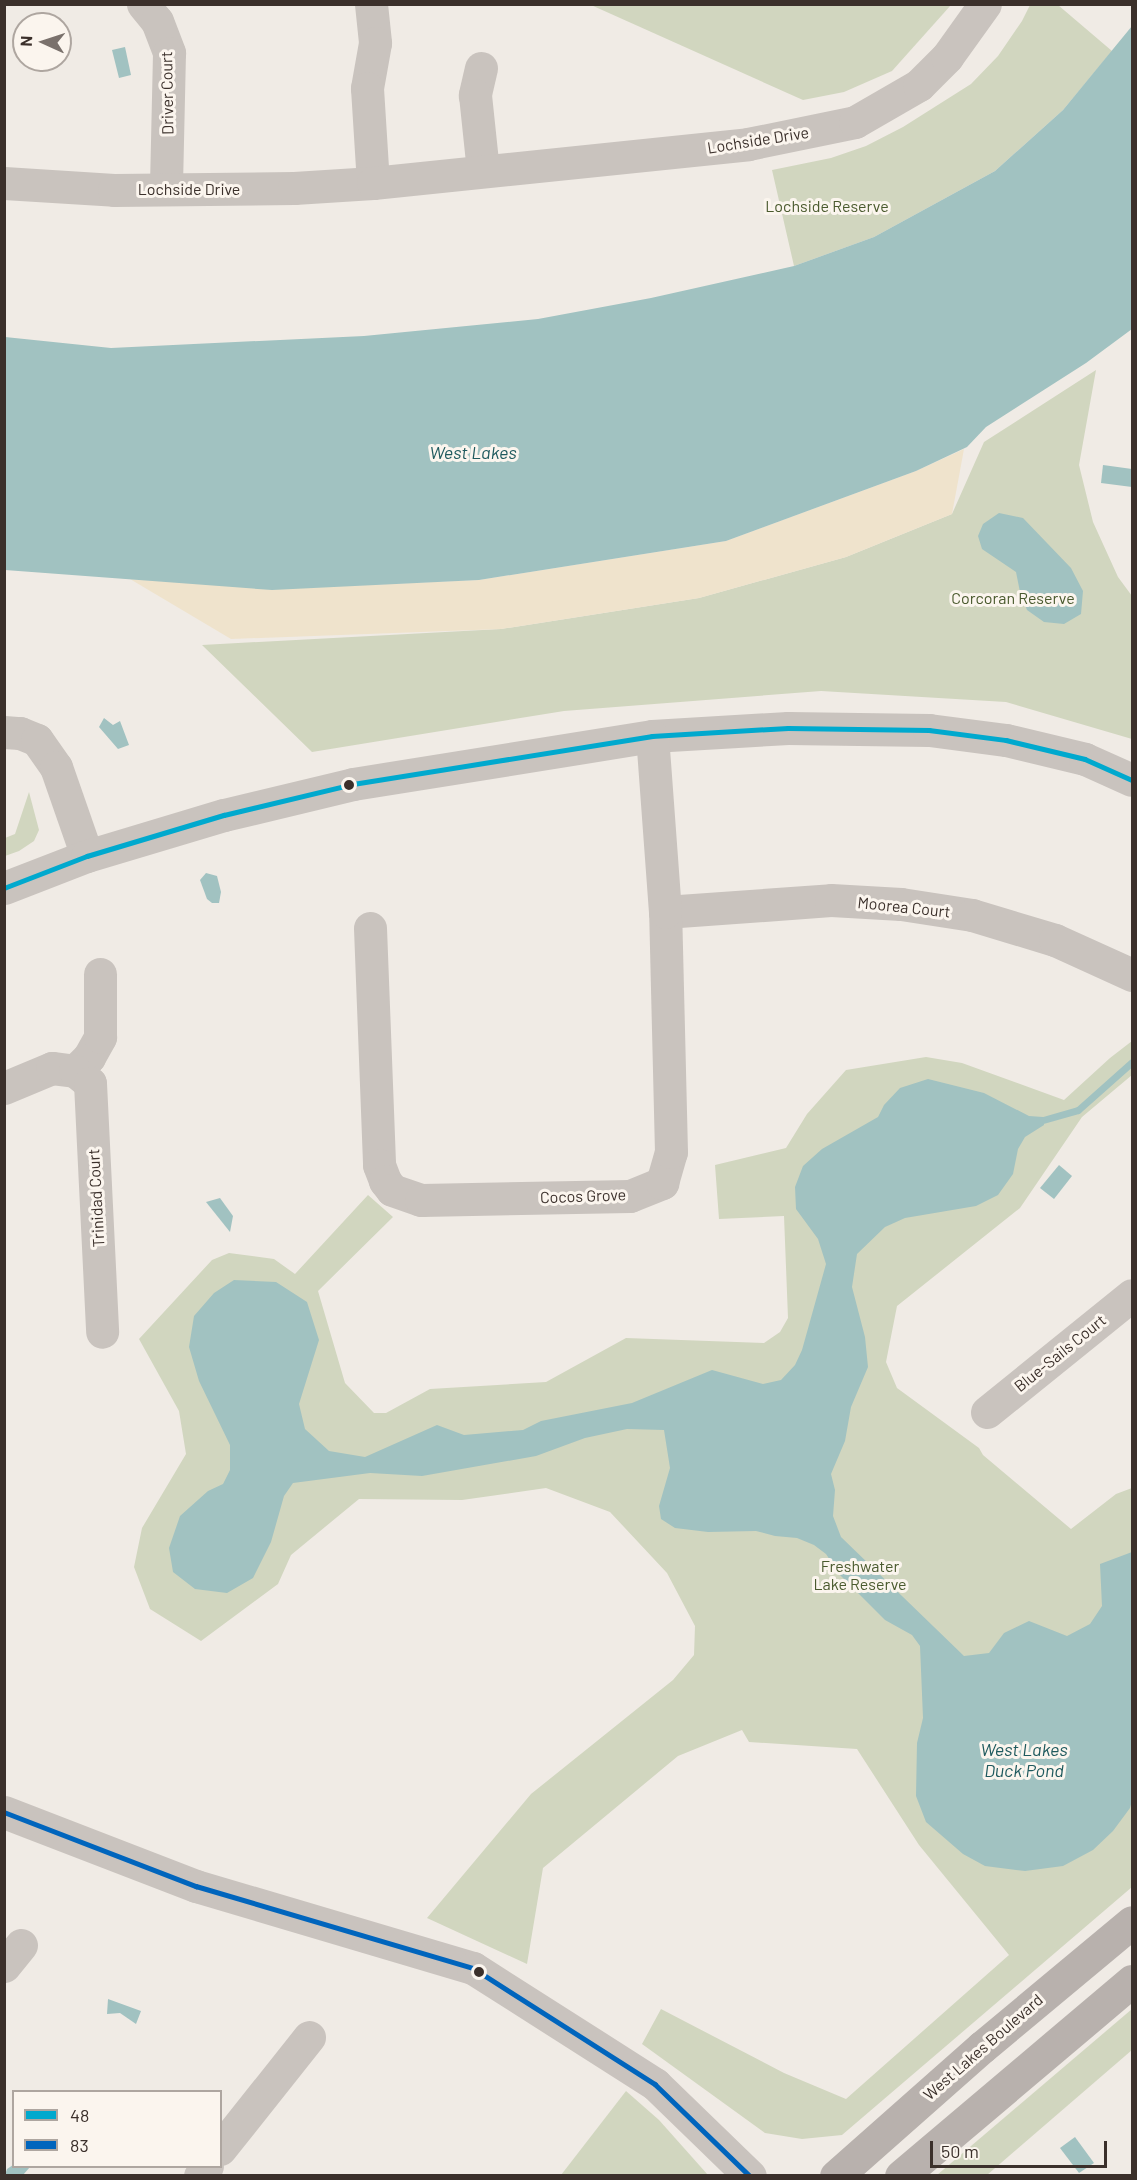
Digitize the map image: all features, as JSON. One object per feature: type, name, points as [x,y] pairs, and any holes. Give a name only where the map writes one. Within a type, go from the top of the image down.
[{"type":"main road","name":"West Lakes Boulevard","points":[[836,2175],[974,2054],[1132,1922]]},
{"type":"main road","points":[[902,2175],[1132,1981]]},
{"type":"street","name":"Driver Court","points":[[144,4],[158,21],[169,53],[166,188]]},
{"type":"street","points":[[372,4],[375,43],[367,88],[373,183]]},
{"type":"street","name":"Lochside Drive","points":[[4,183],[114,190],[294,188],[373,183],[748,144],[855,122],[919,85],[947,57],[985,4]]},
{"type":"street","points":[[481,68],[475,95],[483,171]]},
{"type":"street","points":[[4,888],[87,856],[224,815],[352,784],[652,736],[788,728],[929,730],[1006,740],[1084,759],[1132,780]]},
{"type":"street","points":[[4,732],[20,733],[37,740],[56,767],[87,856]]},
{"type":"street","name":"Cocos Grove","points":[[370,928],[379,1165],[385,1181],[392,1190],[421,1200],[630,1196],[662,1184],[671,1152],[665,912],[652,736]]},
{"type":"street","name":"Moorea Court","points":[[665,912],[831,900],[901,904],[972,915],[1055,940],[1132,975]]},
{"type":"street","points":[[4,1088],[52,1068],[75,1071],[89,1057],[100,1037],[100,974]]},
{"type":"street","name":"Trinidad Court","points":[[75,1071],[90,1083],[102,1332]]},
{"type":"street","name":"Blue-Sails Court","points":[[987,1412],[1132,1295]]},
{"type":"street","points":[[4,1812],[196,1886],[473,1968],[655,2084],[750,2175]]},
{"type":"street","points":[[222,2146],[309,2037]]},
{"type":"green space","points":[[591,5],[951,5],[892,71],[844,92],[803,100]]},
{"type":"green space","name":"Lochside Reserve","points":[[1030,5],[1058,5],[1112,51],[1063,110],[995,171],[874,237],[794,266],[772,170],[831,158],[866,146],[903,127],[971,84],[998,56]]},
{"type":"green space","name":"Corcoran Reserve","points":[[1096,370],[1079,465],[1093,522],[1118,577],[1132,596],[1132,739],[1006,702],[821,691],[564,711],[312,752],[202,645],[501,629],[699,598],[846,557],[952,514],[984,442]]},
{"type":"green space","points":[[29,792],[39,830],[34,841],[19,851],[5,856],[5,838],[15,834]]},
{"type":"green space","name":"Freshwater Lake Reserve","points":[[1132,1041],[1132,1075],[1082,1117],[1020,1208],[897,1306],[886,1362],[897,1388],[979,1448],[983,1455],[1071,1529],[1116,1494],[1132,1488],[1132,1887],[842,2135],[802,2139],[765,2133],[642,2044],[661,2009],[784,2073],[846,2099],[1009,1955],[919,1845],[857,1749],[749,1742],[742,1730],[678,1756],[543,1868],[527,1964],[427,1918],[531,1794],[673,1680],[694,1655],[695,1626],[667,1573],[610,1512],[546,1488],[462,1500],[359,1499],[291,1555],[278,1584],[201,1641],[150,1609],[134,1567],[142,1528],[186,1454],[179,1411],[139,1339],[212,1260],[229,1253],[274,1259],[295,1274],[368,1195],[393,1217],[318,1291],[345,1383],[374,1413],[386,1413],[430,1389],[546,1382],[626,1338],[764,1343],[780,1332],[788,1318],[784,1216],[719,1219],[715,1165],[786,1148],[807,1114],[846,1070],[926,1057],[962,1063],[1064,1100]]},
{"type":"green space","points":[[1132,2009],[1132,2050],[987,2175],[937,2175]]},
{"type":"green space","points":[[626,2091],[659,2120],[708,2175],[561,2175]]},
{"type":"sand","points":[[964,449],[952,514],[846,557],[699,598],[501,629],[231,639],[130,579],[272,589],[479,580],[726,541],[916,471]]},
{"type":"water","name":"West Lakes","points":[[1132,26],[1132,329],[1086,363],[986,427],[967,447],[916,471],[726,541],[479,580],[272,590],[5,570],[5,337],[111,348],[364,336],[538,319],[651,298],[794,266],[874,237],[995,171],[1063,110]]},
{"type":"water","points":[[125,47],[131,75],[119,78],[112,50]]},
{"type":"water","points":[[1103,465],[1132,469],[1132,487],[1101,483]]},
{"type":"water","points":[[999,513],[1023,518],[1071,568],[1083,591],[1081,614],[1064,624],[1044,622],[1027,610],[1016,572],[982,549],[978,536],[983,524]]},
{"type":"water","points":[[104,718],[113,725],[120,721],[129,745],[118,749],[99,727]]},
{"type":"water","points":[[206,873],[217,876],[221,892],[219,903],[212,903],[207,899],[200,880]]},
{"type":"water","name":"West Lakes Duck Pond","points":[[928,1079],[984,1093],[1029,1116],[1043,1117],[1044,1125],[1025,1137],[1018,1149],[1013,1174],[998,1195],[976,1206],[905,1218],[885,1227],[857,1254],[852,1287],[865,1337],[868,1367],[851,1407],[845,1441],[831,1474],[835,1490],[833,1516],[841,1537],[964,1656],[989,1653],[1004,1633],[1029,1621],[1067,1636],[1090,1624],[1102,1606],[1100,1564],[1132,1552],[1132,1801],[1130,1808],[1113,1831],[1093,1850],[1063,1866],[1025,1871],[985,1866],[963,1854],[926,1822],[916,1796],[917,1743],[923,1718],[920,1646],[912,1635],[885,1620],[840,1575],[826,1554],[814,1545],[797,1538],[756,1531],[708,1532],[675,1528],[661,1519],[659,1506],[670,1468],[664,1430],[627,1429],[585,1438],[536,1456],[422,1476],[370,1473],[293,1483],[284,1496],[271,1542],[253,1578],[227,1593],[195,1589],[173,1572],[169,1548],[180,1516],[208,1491],[223,1484],[230,1470],[230,1445],[199,1381],[189,1347],[194,1316],[214,1293],[234,1280],[276,1282],[307,1302],[319,1340],[299,1404],[305,1429],[329,1451],[365,1457],[437,1425],[464,1435],[523,1430],[541,1421],[632,1403],[712,1370],[763,1384],[781,1380],[795,1365],[802,1350],[826,1264],[818,1239],[796,1209],[795,1187],[803,1166],[822,1149],[878,1117],[884,1105],[900,1088]]},
{"type":"water","points":[[1059,1165],[1072,1176],[1054,1199],[1040,1188]]},
{"type":"water","points":[[220,1198],[233,1216],[230,1232],[206,1202]]},
{"type":"water","points":[[108,1999],[141,2011],[136,2024],[120,2013],[107,2014]]},
{"type":"water","points":[[1075,2137],[1094,2163],[1079,2173],[1060,2148]]},
{"type":"water","points":[[12,2166],[12,2168],[29,2168],[23,2175],[5,2175],[7,2169]]},
{"type":"waterway","points":[[1043,1120],[1078,1110],[1132,1062]]},
{"type":"transit line","name":"48","points":[[4,888],[87,856],[224,815],[353,784],[652,736],[788,728],[929,730],[1006,740],[1085,759],[1132,780]]},
{"type":"transit line","name":"83","points":[[4,1812],[196,1886],[473,1968],[655,2084],[750,2176]]}]
